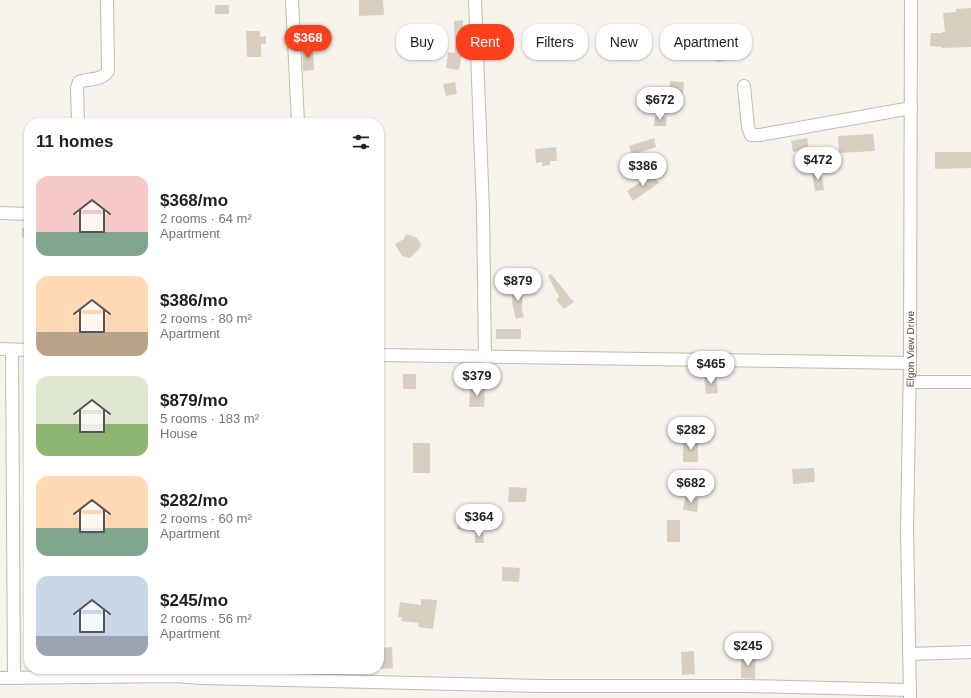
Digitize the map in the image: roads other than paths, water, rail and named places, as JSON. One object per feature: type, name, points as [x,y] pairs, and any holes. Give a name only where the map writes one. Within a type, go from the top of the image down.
[{"type":"street","points":[[78,118],[77,88],[79,82],[106,75],[108,71],[107,0]]},
{"type":"street","points":[[292,0],[298,118]]},
{"type":"street","points":[[475,0],[483,211],[485,357]]},
{"type":"street","name":"Elgon View Drive","points":[[910,694],[908,494],[910,382],[911,0]]},
{"type":"street","points":[[744,86],[748,127],[751,135],[760,135],[911,108]]},
{"type":"street","points":[[0,213],[24,214]]},
{"type":"street","points":[[14,678],[6,349],[24,350]]},
{"type":"street","points":[[384,355],[910,363]]},
{"type":"street","points":[[910,382],[971,382]]},
{"type":"street","points":[[909,654],[971,652]]},
{"type":"street","points":[[0,678],[175,676],[201,674],[542,686],[747,686],[910,694]]}]
